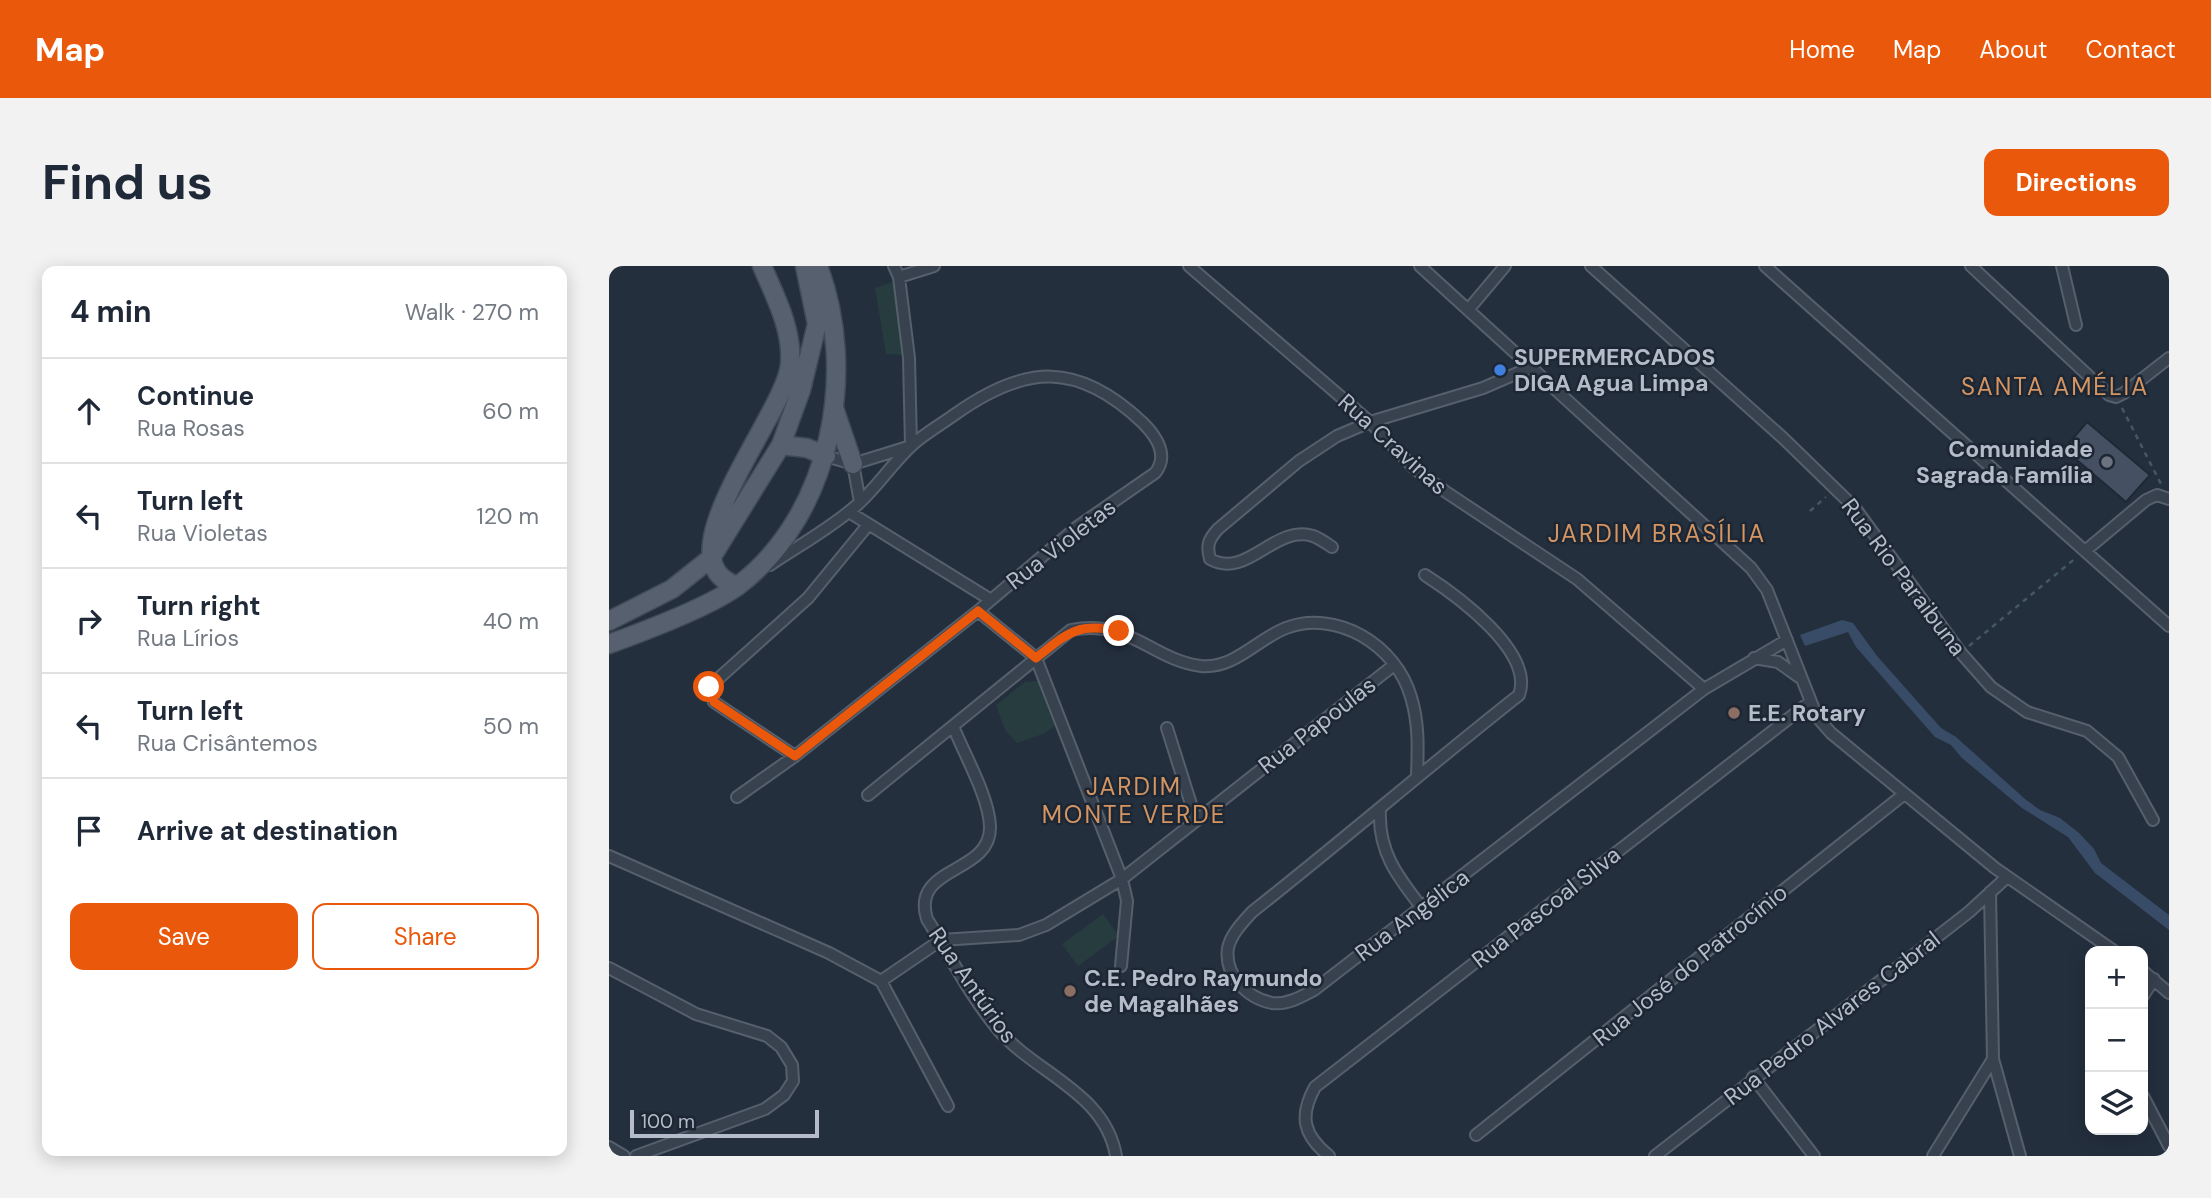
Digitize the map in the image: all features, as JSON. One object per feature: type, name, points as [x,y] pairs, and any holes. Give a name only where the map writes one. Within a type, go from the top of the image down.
[{"type":"main road","points":[[738,586],[721,578],[711,558],[711,537],[719,511],[783,393],[790,365],[789,341],[778,301],[762,266]]},
{"type":"main road","points":[[609,621],[672,589],[711,558],[781,445],[794,414],[817,324],[806,266]]},
{"type":"main road","points":[[609,644],[674,618],[738,586],[775,552],[795,527],[826,456],[833,405],[834,321],[827,288],[818,266]]},
{"type":"main road","points":[[768,421],[801,376],[813,346]]},
{"type":"main road","points":[[833,405],[853,464]]},
{"type":"main road","points":[[781,445],[807,449],[826,456]]},
{"type":"street","points":[[738,586],[849,512],[911,446],[909,358],[899,278],[894,266]]},
{"type":"street","points":[[899,278],[933,266]]},
{"type":"street","name":"Rua Cravinas","points":[[1189,266],[1370,422],[1415,468],[1446,492],[1577,579],[1704,689]]},
{"type":"street","points":[[1420,266],[1751,568],[1767,590],[1817,717],[1831,733],[1903,795],[2007,877],[2108,946]]},
{"type":"street","points":[[1468,310],[1505,266]]},
{"type":"street","name":"Rua Rio Paraibuna","points":[[1591,266],[1855,508],[1961,653],[1991,687],[2027,712],[2087,732],[2118,757],[2153,820]]},
{"type":"street","points":[[1765,266],[2169,626]]},
{"type":"street","points":[[1971,266],[2109,395],[2116,397],[2169,358]]},
{"type":"street","points":[[2062,266],[2076,325]]},
{"type":"street","points":[[1332,547],[1313,536],[1298,534],[1281,539],[1235,564],[1220,565],[1210,559],[1207,549],[1209,538],[1299,461],[1337,436],[1370,422],[1457,397],[1529,368]]},
{"type":"street","name":"Rua Violetas","points":[[737,797],[795,756],[978,611],[1077,527],[1155,473],[1161,465],[1162,451],[1150,430],[1122,404],[1086,382],[1049,376],[1014,380],[980,396],[911,446]]},
{"type":"street","points":[[826,456],[853,464],[911,446]]},
{"type":"street","points":[[853,464],[860,502]]},
{"type":"street","points":[[2085,551],[2146,500],[2157,495],[2169,499]]},
{"type":"street","points":[[849,512],[991,600]]},
{"type":"street","points":[[795,756],[721,707],[710,695],[709,687],[808,598],[868,525]]},
{"type":"street","name":"Rua Angélica","points":[[1425,575],[1468,604],[1486,621],[1520,672],[1523,685],[1519,695],[1417,775],[1380,811],[1252,912],[1237,929],[1228,948],[1229,967],[1237,982],[1254,996],[1274,1003],[1292,1001],[1314,990],[1704,689],[1751,658],[1787,639]]},
{"type":"street","points":[[978,611],[1036,658],[1122,879],[1127,901],[1121,965]]},
{"type":"street","points":[[868,795],[1071,630],[1093,626],[1119,631],[1198,666],[1218,666],[1233,660],[1285,628],[1311,621],[1339,624],[1363,635],[1394,665],[1411,694],[1419,734],[1417,775]]},
{"type":"street","points":[[1751,658],[1778,662],[1801,679]]},
{"type":"street","name":"Rua Papoulas","points":[[941,940],[1020,935],[1046,925],[1122,879],[1394,665]]},
{"type":"street","name":"Rua Pascoal Silva","points":[[1329,1156],[1314,1141],[1306,1125],[1304,1106],[1315,1087],[1810,702]]},
{"type":"street","name":"Rua Antúrios","points":[[953,726],[987,810],[991,829],[986,845],[974,859],[937,880],[925,894],[922,904],[927,919],[994,1025],[1014,1048],[1077,1093],[1101,1118],[1112,1136],[1116,1156]]},
{"type":"street","points":[[1167,728],[1196,820]]},
{"type":"street","name":"Rua José do Patrocínio","points":[[1476,1135],[1903,795]]},
{"type":"street","points":[[1380,811],[1379,833],[1385,854],[1394,872],[1422,908]]},
{"type":"street","points":[[609,856],[829,953],[881,981],[948,1106]]},
{"type":"street","name":"Rua Pedro Alvares Cabral","points":[[1655,1156],[2007,877]]},
{"type":"street","points":[[1990,892],[1993,1059],[2019,1156]]},
{"type":"street","points":[[881,981],[941,940]]},
{"type":"street","points":[[609,968],[696,1014],[767,1036],[781,1047],[792,1065],[793,1081],[789,1088],[765,1109],[636,1156]]},
{"type":"street","points":[[2148,975],[2169,993]]},
{"type":"street","points":[[2148,988],[2154,979]]},
{"type":"street","points":[[1933,1156],[1993,1059]]},
{"type":"street","points":[[1753,1077],[1814,1156]]},
{"type":"street","points":[[2148,1106],[2169,1146]]},
{"type":"street","points":[[609,1147],[624,1156]]},
{"type":"path","points":[[2116,397],[2169,499]]},
{"type":"path","points":[[1810,511],[1835,488]]},
{"type":"path","points":[[1961,653],[2085,551]]},
{"type":"green space","points":[[895,281],[905,355],[886,354],[875,288]]},
{"type":"green space","points":[[1038,681],[1055,726],[1043,734],[1017,743],[1005,730],[996,705],[1025,682]]},
{"type":"green space","points":[[1103,914],[1119,936],[1078,966],[1062,944]]},
{"type":"water","points":[[1842,620],[1853,623],[1877,656],[1941,728],[1956,737],[2025,799],[2040,810],[2060,818],[2079,833],[2094,849],[2101,863],[2169,915],[2169,930],[2095,873],[2068,837],[2022,808],[1962,758],[1951,745],[1935,737],[1856,647],[1848,632],[1805,646],[1800,635]]},
{"type":"building","name":"Comunidade Sagrada Família","points":[[2087,422],[2150,475],[2126,502],[2064,449]]},
{"type":"place","name":"SUPERMERCADOS DIGA Agua Limpa","points":[[1500,370]]},
{"type":"place","name":"Comunidade Sagrada Família","points":[[2107,462]]},
{"type":"place","name":"E.E. Rotary","points":[[1734,713]]},
{"type":"place","name":"C.E. Pedro Raymundo de Magalhães","points":[[1070,991]]},
{"type":"district","name":"SANTA AMÉLIA","points":[[2055,386]]},
{"type":"district","name":"JARDIM BRASÍLIA","points":[[1657,533]]},
{"type":"district","name":"JARDIM MONTE VERDE","points":[[1134,800]]},
{"type":"route","points":[[709,687],[714,702],[795,756],[978,611],[1036,658],[1071,630],[1093,626],[1119,631]]}]
